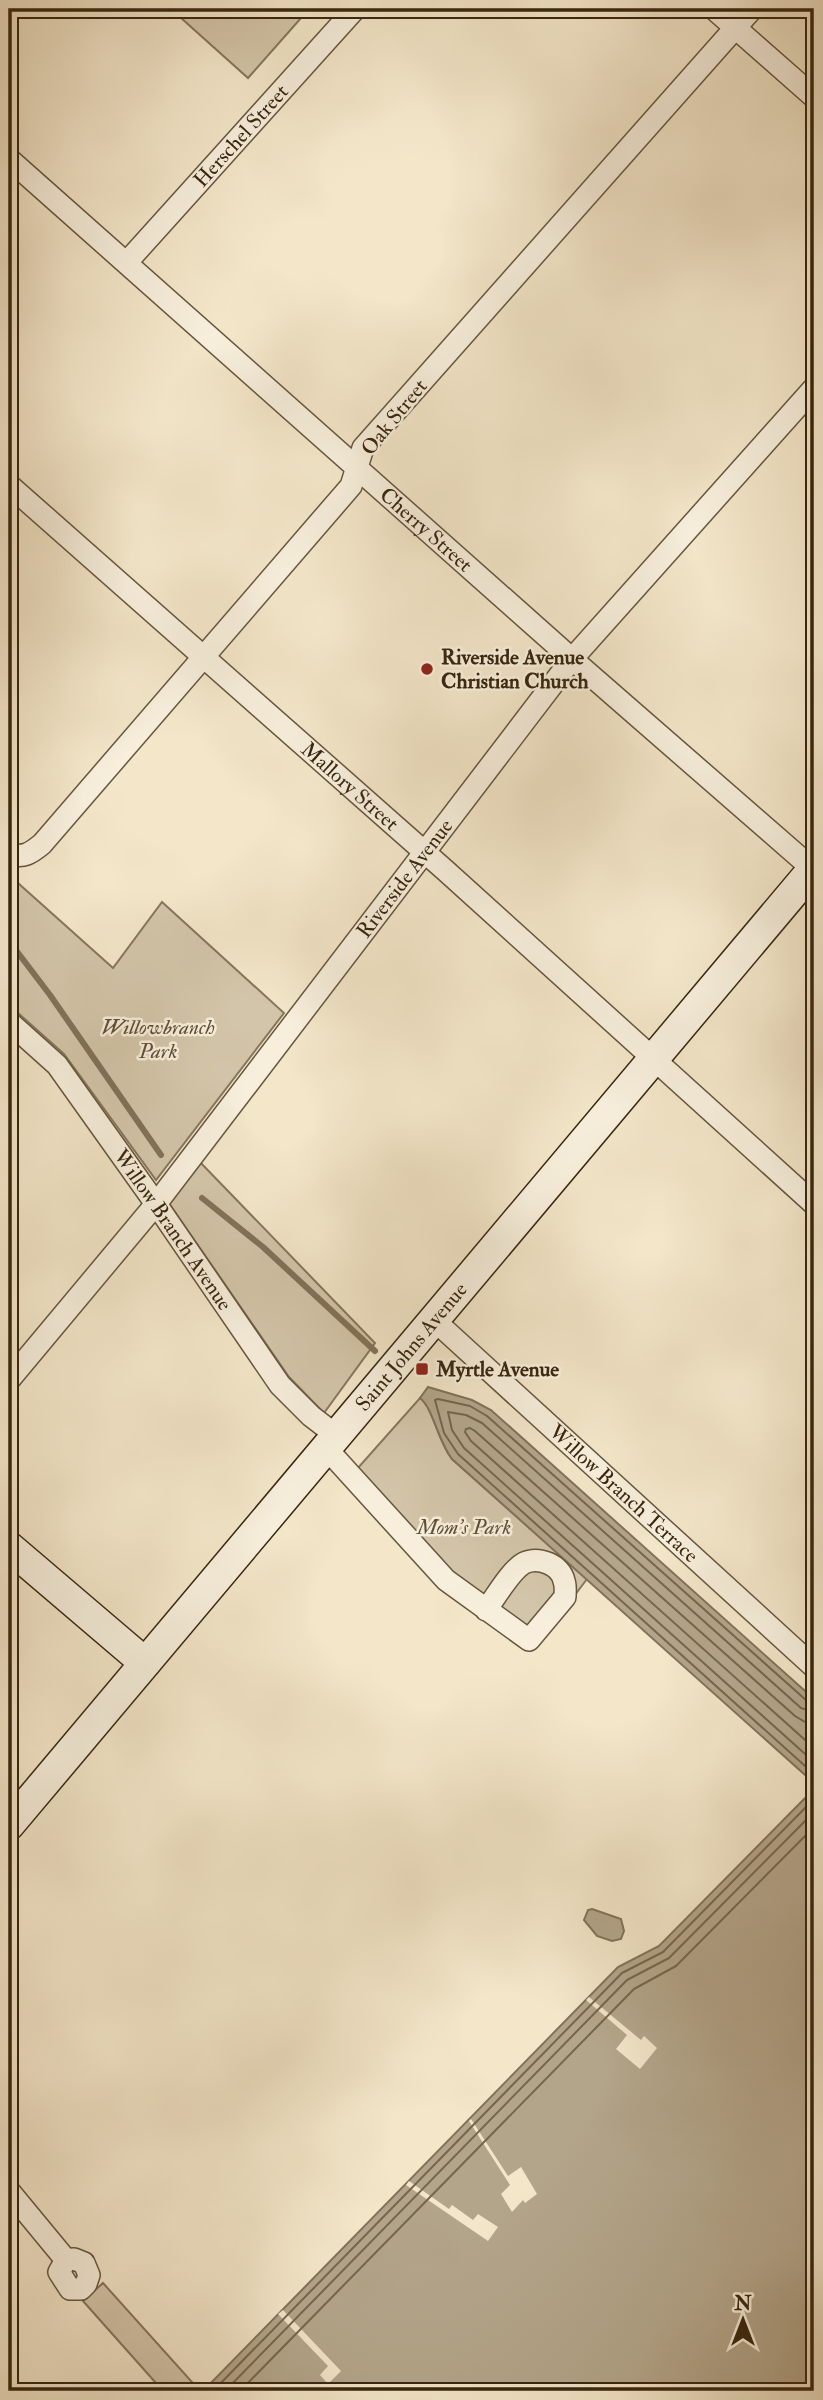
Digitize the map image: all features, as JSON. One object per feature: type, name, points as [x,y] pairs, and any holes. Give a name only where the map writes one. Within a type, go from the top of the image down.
[{"type":"main road","name":"Saint Johns Avenue","points":[[9,1825],[814,869]]},
{"type":"main road","points":[[9,1546],[145,1663]]},
{"type":"street","name":"Herschel Street","points":[[127,262],[355,9]]},
{"type":"street","points":[[714,9],[814,97]]},
{"type":"street","name":"Oak Street","points":[[13,855],[30,854],[42,844],[351,486],[363,448],[752,9]]},
{"type":"street","name":"Cherry Street","points":[[9,159],[572,659],[814,869]]},
{"type":"street","name":"Riverside Avenue","points":[[9,1380],[156,1204],[572,659],[814,388]]},
{"type":"street","name":"Mallory Street","points":[[9,485],[424,852],[814,1204]]},
{"type":"street","name":"Willow Branch Avenue","points":[[9,1022],[57,1065],[280,1385],[311,1416],[446,1580],[486,1610]]},
{"type":"street","name":"Willow Branch Terrace","points":[[434,1320],[814,1667]]},
{"type":"street","points":[[9,2191],[66,2259]]},
{"type":"green space","points":[[171,9],[309,9],[248,78]]},
{"type":"green space","name":"Willowbranch Park","points":[[9,875],[113,968],[162,902],[284,1013],[156,1180],[64,1054],[9,1005]]},
{"type":"green space","points":[[197,1159],[375,1343],[324,1413],[289,1377],[166,1199]]},
{"type":"green space","name":"Mom's Park","points":[[420,1398],[429,1409],[452,1459],[587,1579],[540,1641],[435,1558],[357,1469]]},
{"type":"green space","points":[[103,2283],[200,2391],[163,2391],[83,2301]]},
{"type":"water","points":[[428,1387],[472,1400],[491,1410],[814,1699],[814,1783],[452,1459],[429,1409],[420,1398]]},
{"type":"water","points":[[814,1789],[814,2391],[203,2391],[618,1967],[659,1946]]},
{"type":"water","points":[[588,1910],[621,1919],[624,1931],[621,1939],[612,1941],[597,1936],[584,1920]]},
{"type":"pier","points":[[589,1997],[641,2040],[644,2036],[657,2048],[640,2069],[616,2049],[627,2035],[586,2000]]},
{"type":"pier","points":[[471,2119],[508,2176],[521,2167],[537,2194],[525,2203],[523,2200],[512,2212],[501,2194],[510,2185],[469,2121]]},
{"type":"pier","points":[[409,2181],[449,2209],[452,2205],[473,2220],[478,2214],[498,2227],[488,2241],[406,2185]]},
{"type":"pier","points":[[283,2310],[341,2371],[328,2384],[320,2375],[328,2366],[278,2314]]},
{"type":"waterway","points":[[9,941],[50,995],[161,1155]]},
{"type":"waterway","points":[[202,1198],[263,1247],[375,1351]]},
{"type":"place","name":"Riverside Avenue Christian Church","points":[[427,669]]},
{"type":"place","name":"Myrtle Avenue","points":[[422,1369]]}]
